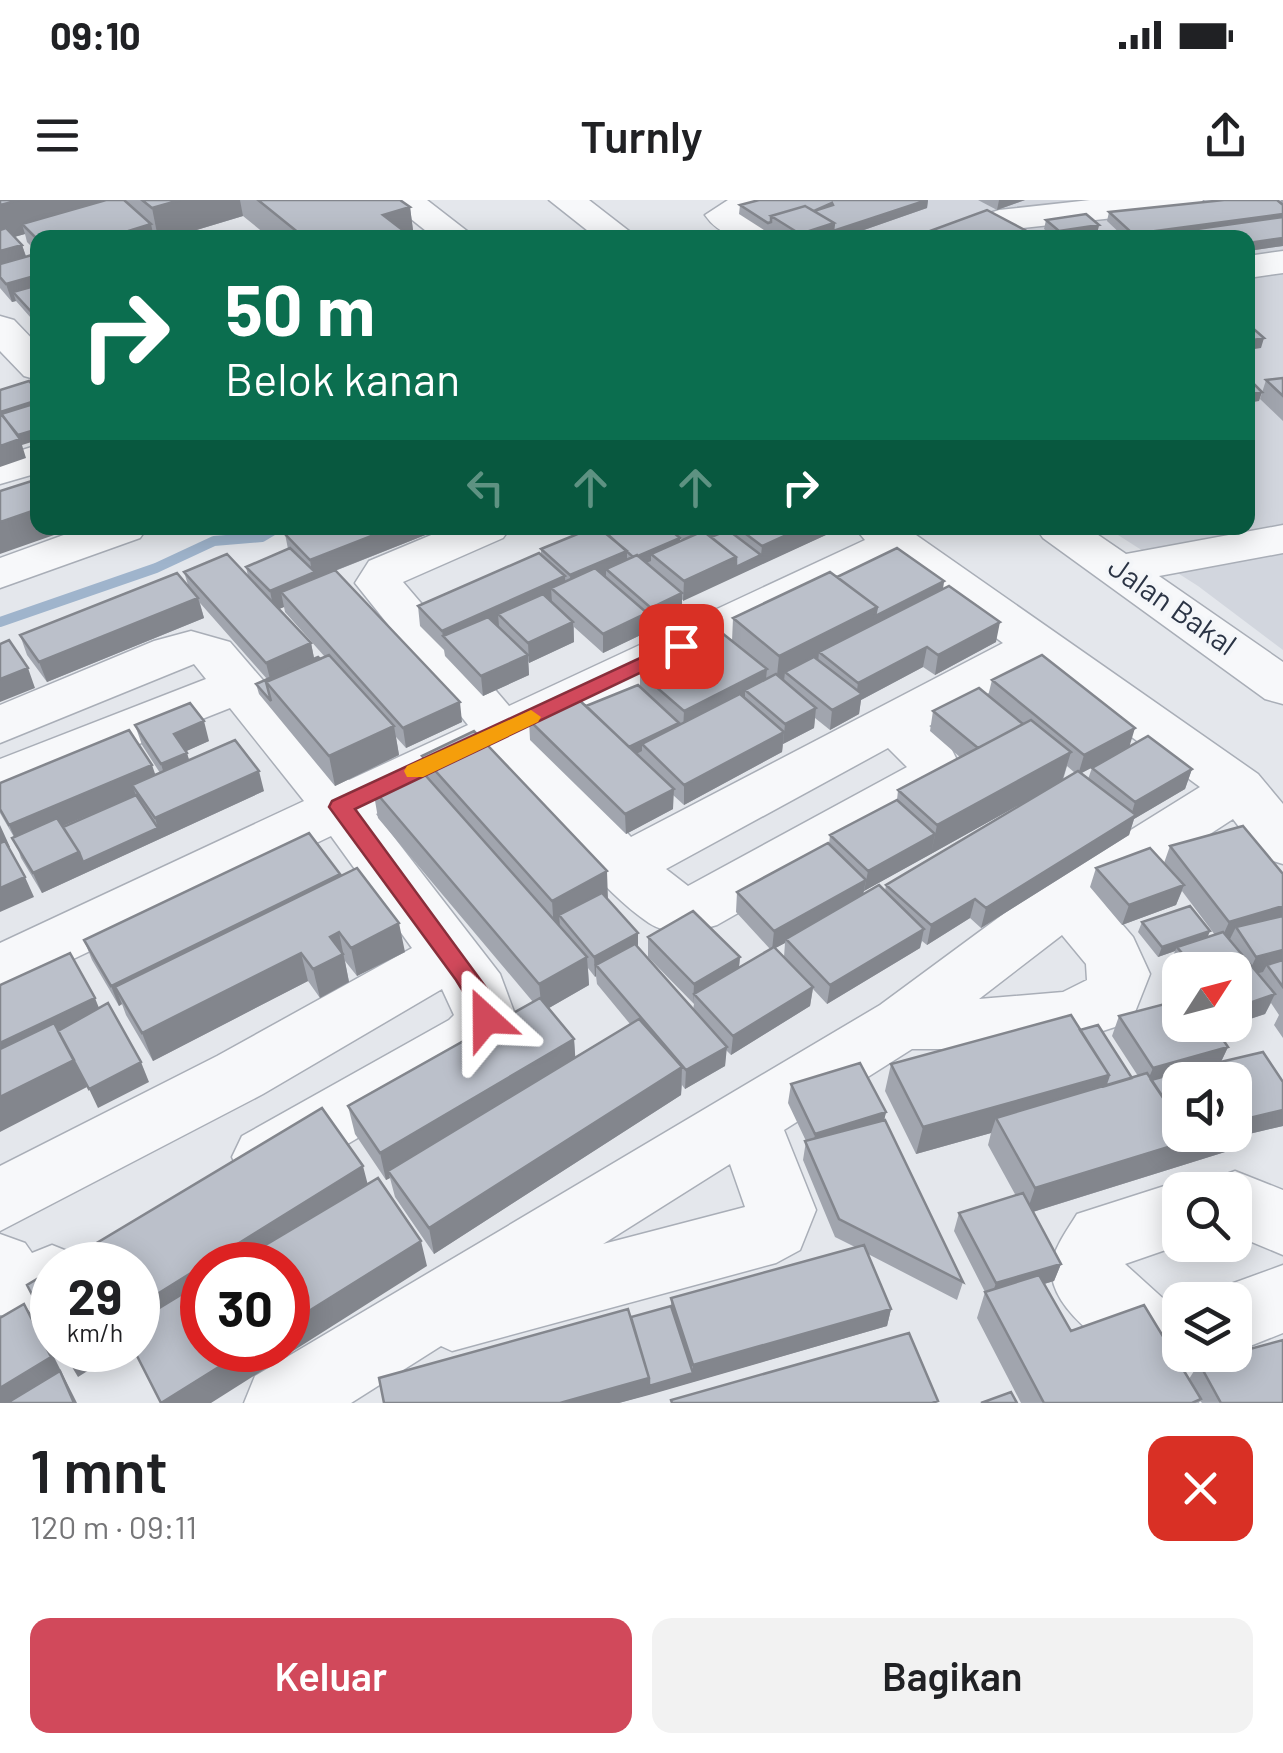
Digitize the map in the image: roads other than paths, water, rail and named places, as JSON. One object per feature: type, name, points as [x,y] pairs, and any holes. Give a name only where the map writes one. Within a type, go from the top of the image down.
[{"type":"street","points":[[412,205],[454,200]]},
{"type":"street","points":[[566,200],[609,230]]},
{"type":"street","points":[[745,230],[722,214],[757,200]]},
{"type":"street","points":[[962,200],[1017,230]]},
{"type":"street","points":[[971,230],[999,220],[1186,200]]},
{"type":"street","points":[[412,205],[448,230]]},
{"type":"street","points":[[1255,266],[1283,262]]},
{"type":"street","points":[[0,471],[30,461]]},
{"type":"street","points":[[0,574],[105,535]]},
{"type":"street","points":[[470,535],[397,564],[380,577],[380,583],[426,613],[501,731],[624,866],[671,908],[696,910],[928,780],[935,770],[933,759],[890,723]]},
{"type":"street","points":[[0,970],[501,731],[888,535],[1240,788],[1283,843]]},
{"type":"street","name":"Jalan Bakal","points":[[1070,535],[1283,687]]},
{"type":"street","points":[[1122,569],[1283,539]]},
{"type":"street","points":[[624,866],[1040,644]]},
{"type":"street","points":[[0,725],[184,648],[212,652],[340,807],[452,954],[486,1008],[482,1028],[471,1039],[214,1186]]},
{"type":"street","points":[[0,780],[240,685]]},
{"type":"street","points":[[284,1402],[902,1023],[1065,900],[1240,788]]},
{"type":"street","points":[[902,1023],[1042,1023],[1074,1018],[1104,1001],[1116,988],[1119,974],[1108,950],[1065,900]]},
{"type":"street","points":[[0,1200],[240,1075],[452,954]]},
{"type":"street","points":[[396,1330],[752,1240],[775,1226],[782,1210],[746,1118]]},
{"type":"street","points":[[1252,1209],[1283,1223]]},
{"type":"street","points":[[1162,1219],[1102,1237],[1088,1261],[1088,1276],[1130,1322],[1162,1339]]},
{"type":"street","points":[[0,1267],[14,1287],[30,1287]]},
{"type":"street","points":[[1252,1311],[1283,1299]]},
{"type":"waterway","points":[[0,622],[156,568],[214,541],[265,535]]}]
